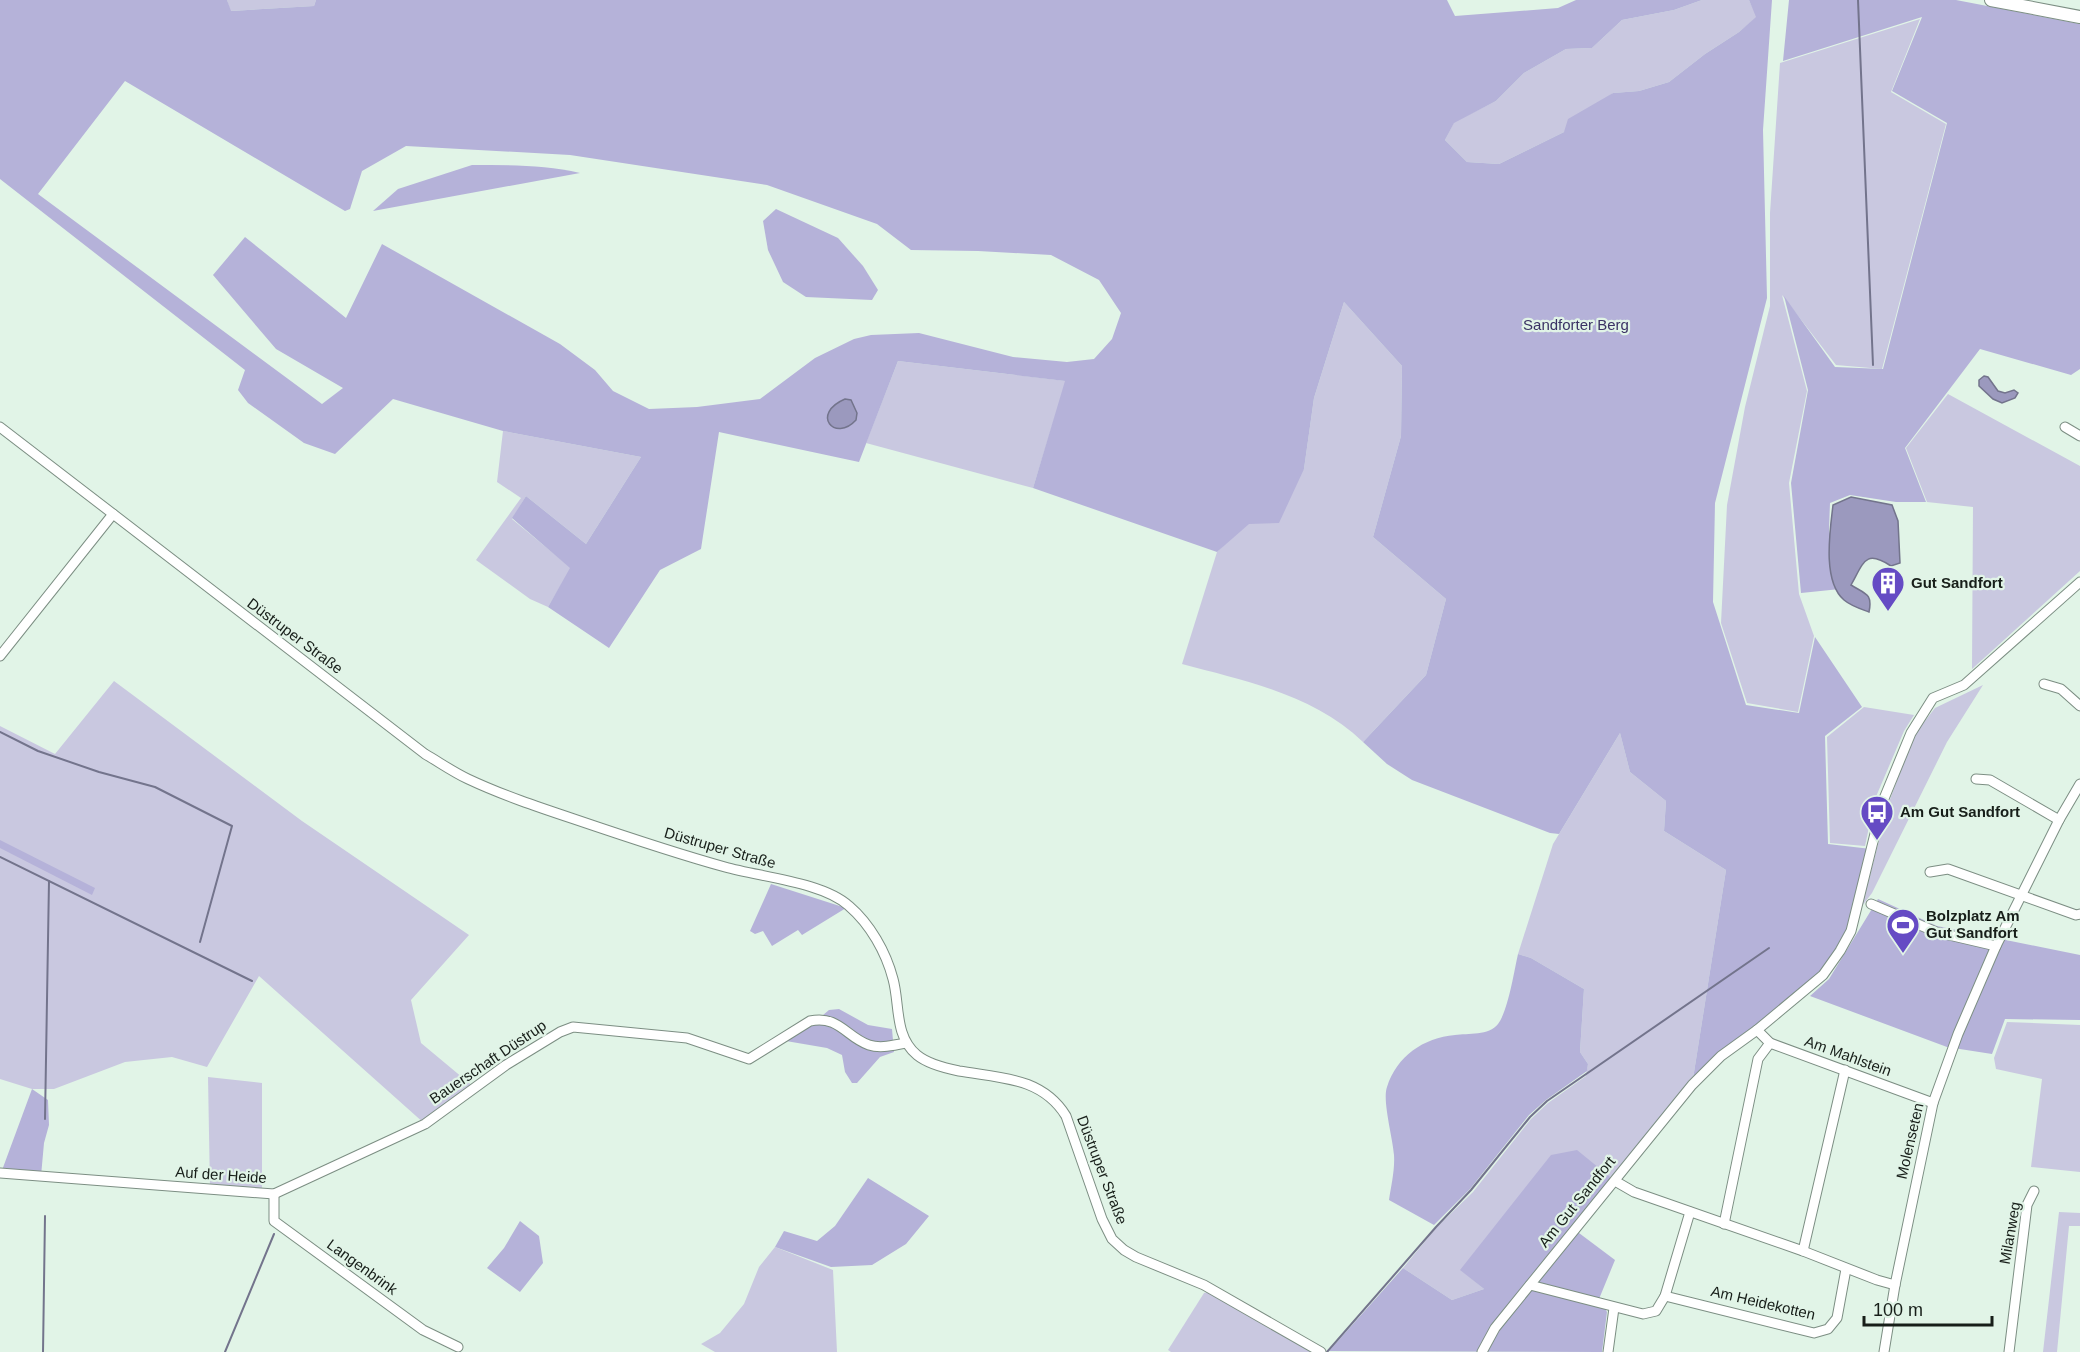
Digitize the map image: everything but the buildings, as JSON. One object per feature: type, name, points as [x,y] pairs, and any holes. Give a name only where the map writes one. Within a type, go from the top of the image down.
[{"type":"street","points":[[1991,0],[2080,17]]},
{"type":"street","name":"Düstruper Straße","points":[[0,427],[425,754],[468,779],[520,800],[625,836],[724,867],[810,887],[834,895],[849,905],[865,923],[882,949],[893,979],[901,1028],[906,1043],[917,1055],[932,1064],[948,1069],[1013,1080],[1032,1085],[1048,1093],[1059,1103],[1066,1116],[1102,1220],[1112,1239],[1136,1257],[1204,1285],[1321,1352]]},
{"type":"street","points":[[2065,427],[2080,436]]},
{"type":"street","points":[[0,656],[113,514]]},
{"type":"street","name":"Am Gut Sandfort","points":[[1482,1352],[1495,1329],[1692,1085],[1721,1056],[1757,1030],[1823,975],[1851,931],[1883,801],[1911,733],[1933,698],[1964,685],[2080,582]]},
{"type":"street","points":[[2044,684],[2061,689],[2080,706]]},
{"type":"street","points":[[1976,779],[1990,780],[2059,820]]},
{"type":"street","name":"Molenseten","points":[[1884,1352],[1895,1285],[1933,1103],[1958,1035],[1996,946],[2059,820],[2077,795],[2080,784]]},
{"type":"street","points":[[1930,872],[1947,869],[2076,915],[2080,914]]},
{"type":"street","points":[[1871,904],[1936,932],[1996,946]]},
{"type":"street","name":"Bauerschaft Düstrup","points":[[425,1124],[506,1065],[560,1032],[573,1027],[687,1038],[749,1059],[810,1021],[821,1019],[834,1022],[868,1045],[882,1047],[906,1043]]},
{"type":"street","name":"Am Mahlstein","points":[[1757,1030],[1770,1043],[1933,1103]]},
{"type":"street","points":[[1724,1224],[1758,1059],[1770,1043]]},
{"type":"street","points":[[1803,1251],[1845,1070]]},
{"type":"street","name":"Auf der Heide","points":[[0,1173],[274,1194],[425,1124]]},
{"type":"street","points":[[1615,1181],[1634,1192],[1895,1285]]},
{"type":"street","name":"Milanweg","points":[[2009,1352],[2027,1204],[2034,1191]]},
{"type":"street","name":"Langenbrink","points":[[274,1194],[274,1221],[423,1329],[458,1347]]},
{"type":"street","points":[[1530,1285],[1614,1308],[1644,1314],[1656,1311],[1665,1296],[1690,1212]]},
{"type":"street","name":"Am Heidekotten","points":[[1665,1296],[1814,1333],[1828,1329],[1837,1318],[1846,1269]]},
{"type":"street","points":[[1608,1352],[1614,1308]]},
{"type":"shaded area","points":[[227,0],[316,0],[314,6],[230,11]]},
{"type":"shaded area","points":[[1702,0],[1749,0],[1757,17],[1669,82],[1639,91],[1613,93],[1564,132],[1499,164],[1467,162],[1445,140],[1454,122],[1496,101],[1524,73],[1566,49],[1592,48],[1622,20],[1674,10]]},
{"type":"shaded area","points":[[1920,19],[1891,92],[1946,124],[1882,369],[1836,365],[1782,295],[1807,391],[1789,483],[1799,594],[1814,636],[1798,712],[1747,703],[1721,623],[1727,505],[1745,407],[1770,306],[1770,213],[1780,63]]},
{"type":"shaded area","points":[[1344,302],[1402,366],[1401,436],[1373,537],[1446,599],[1426,675],[1363,742],[1323,712],[1301,701],[1254,684],[1182,664],[1217,552],[1304,469],[1314,398]]},
{"type":"shaded area","points":[[898,361],[1066,381],[1033,488],[866,443]]},
{"type":"shaded area","points":[[1984,376],[1988,377],[1998,391],[2005,393],[2014,390],[2018,393],[2015,398],[2002,403],[1993,399],[1979,386],[1979,380]]},
{"type":"shaded area","points":[[1948,394],[2080,466],[2080,571],[1972,669],[1973,507],[1927,502],[1906,448]]},
{"type":"shaded area","points":[[845,399],[851,400],[857,413],[856,420],[840,429],[830,424],[829,412]]},
{"type":"shaded area","points":[[503,431],[641,457],[586,544],[526,496],[512,519],[571,568],[548,607],[530,599],[476,560],[521,498],[497,482]]},
{"type":"shaded area","points":[[1851,497],[1892,505],[1898,521],[1900,563],[1891,566],[1870,558],[1863,564],[1851,585],[1869,597],[1869,612],[1844,600],[1837,592],[1830,568],[1829,541],[1833,505]]},
{"type":"shaded area","points":[[114,681],[302,821],[469,935],[411,1000],[421,1043],[475,1088],[425,1124],[259,976],[207,1067],[172,1057],[125,1062],[54,1089],[32,1089],[0,1079],[0,726],[55,754]]},
{"type":"shaded area","points":[[1983,685],[1947,742],[1872,893],[1862,906],[1889,802],[1914,735],[1935,708]]},
{"type":"shaded area","points":[[1864,707],[1914,715],[1904,731],[1875,799],[1865,846],[1830,843],[1827,737]]},
{"type":"shaded area","points":[[1620,733],[1630,772],[1666,801],[1664,831],[1726,870],[1692,1085],[1615,1181],[1461,1270],[1484,1289],[1452,1300],[1403,1268],[1437,1227],[1473,1192],[1531,1119],[1548,1103],[1586,1076],[1588,1064],[1580,1052],[1584,989],[1531,958],[1518,954],[1553,844]]},
{"type":"shaded area","points":[[2007,1022],[2080,1025],[2080,1172],[2031,1167],[2042,1079],[1996,1069],[1994,1058]]},
{"type":"shaded area","points":[[208,1077],[262,1083],[262,1193],[210,1189]]},
{"type":"shaded area","points":[[2059,1212],[2080,1213],[2080,1226],[2069,1226],[2057,1352],[2043,1352]]},
{"type":"shaded area","points":[[775,1247],[833,1270],[837,1352],[715,1352],[701,1344],[720,1333],[744,1304],[759,1267]]},
{"type":"shaded area","points":[[1208,1292],[1314,1352],[1171,1352],[1168,1350],[1204,1293]]},
{"type":"green space","name":"Sandforter Berg","points":[[0,0],[227,0],[231,11],[314,6],[316,0],[1447,0],[1455,16],[1558,8],[1576,0],[1702,0],[1674,10],[1622,20],[1592,48],[1566,49],[1524,73],[1496,101],[1454,123],[1445,140],[1467,162],[1499,164],[1564,132],[1568,119],[1613,93],[1639,91],[1669,82],[1705,54],[1739,32],[1756,17],[1749,0],[1772,0],[1763,130],[1767,298],[1715,503],[1713,602],[1746,705],[1799,713],[1815,637],[1862,707],[1825,736],[1828,844],[1871,849],[1851,931],[1823,975],[1692,1085],[1726,870],[1664,831],[1666,801],[1630,772],[1620,733],[1559,834],[1550,833],[1412,780],[1387,764],[1363,742],[1426,675],[1446,599],[1373,537],[1401,436],[1402,366],[1344,302],[1314,398],[1304,469],[1279,523],[1249,524],[1217,552],[1033,488],[1065,381],[898,361],[859,462],[719,432],[701,549],[660,570],[609,648],[548,607],[570,568],[512,518],[526,496],[586,544],[641,457],[503,431],[393,399],[335,454],[304,443],[248,403],[238,390],[245,370],[0,179]],"holes":[[[125,81],[345,211],[350,209],[362,171],[406,146],[570,155],[767,185],[877,224],[911,250],[1051,255],[1099,280],[1121,313],[1112,339],[1094,359],[1067,362],[1013,357],[919,333],[871,335],[854,339],[815,358],[760,399],[697,407],[649,409],[613,391],[595,370],[560,344],[382,244],[346,318],[245,237],[213,275],[276,349],[343,388],[322,404],[38,194]]]},
{"type":"green space","points":[[1789,0],[1956,0],[2080,24],[2080,369],[2071,375],[1980,349],[1905,448],[1926,502],[1896,502],[1850,495],[1830,503],[1829,530],[1840,589],[1801,593],[1791,483],[1808,390],[1784,296],[1835,367],[1883,369],[1947,123],[1892,91],[1922,17],[1783,61]]},
{"type":"green space","points":[[472,165],[540,167],[580,173],[373,211],[398,189]]},
{"type":"green space","points":[[776,209],[838,238],[863,266],[878,290],[872,300],[806,297],[783,282],[768,250],[763,221]]},
{"type":"green space","points":[[0,840],[95,888],[92,895],[0,848]]},
{"type":"green space","points":[[771,884],[846,908],[802,935],[798,930],[772,946],[763,931],[755,934],[750,931]]},
{"type":"green space","points":[[1878,899],[1937,926],[2080,955],[2080,1020],[2005,1019],[1992,1054],[1947,1047],[1810,996],[1829,979]]},
{"type":"green space","points":[[1518,954],[1531,958],[1584,989],[1580,1052],[1588,1064],[1587,1071],[1529,1115],[1470,1189],[1434,1225],[1389,1200],[1394,1161],[1386,1101],[1387,1087],[1397,1066],[1413,1050],[1432,1040],[1484,1032],[1498,1024],[1508,1001]]},
{"type":"green space","points":[[839,1009],[868,1025],[892,1029],[894,1052],[880,1057],[857,1083],[852,1083],[845,1072],[842,1055],[827,1048],[786,1041],[810,1026],[829,1010]]},
{"type":"green space","points":[[32,1089],[48,1100],[49,1125],[44,1143],[41,1176],[1,1173]]},
{"type":"green space","points":[[1577,1150],[1615,1181],[1575,1230],[1615,1260],[1599,1299],[1607,1312],[1602,1352],[1329,1351],[1403,1268],[1452,1300],[1484,1289],[1460,1270],[1551,1155]]},
{"type":"green space","points":[[868,1178],[929,1216],[906,1244],[872,1265],[831,1267],[775,1247],[784,1231],[817,1241],[835,1226]]},
{"type":"green space","points":[[520,1221],[539,1236],[543,1263],[520,1292],[487,1268],[504,1248]]},
{"type":"waterway","points":[[1858,0],[1873,365]]},
{"type":"waterway","points":[[0,732],[38,751],[99,772],[155,787],[232,826],[200,942]]},
{"type":"waterway","points":[[0,857],[252,981]]},
{"type":"waterway","points":[[45,1119],[49,881]]},
{"type":"waterway","points":[[1327,1352],[1471,1190],[1530,1117],[1547,1101],[1769,948]]},
{"type":"waterway","points":[[43,1352],[45,1216]]},
{"type":"waterway","points":[[225,1352],[274,1234]]},
{"type":"place","name":"Gut Sandfort","points":[[1888,612]]},
{"type":"place","name":"Am Gut Sandfort","points":[[1877,841]]},
{"type":"place","name":"Bolzplatz Am Gut Sandfort","points":[[1903,954]]}]
